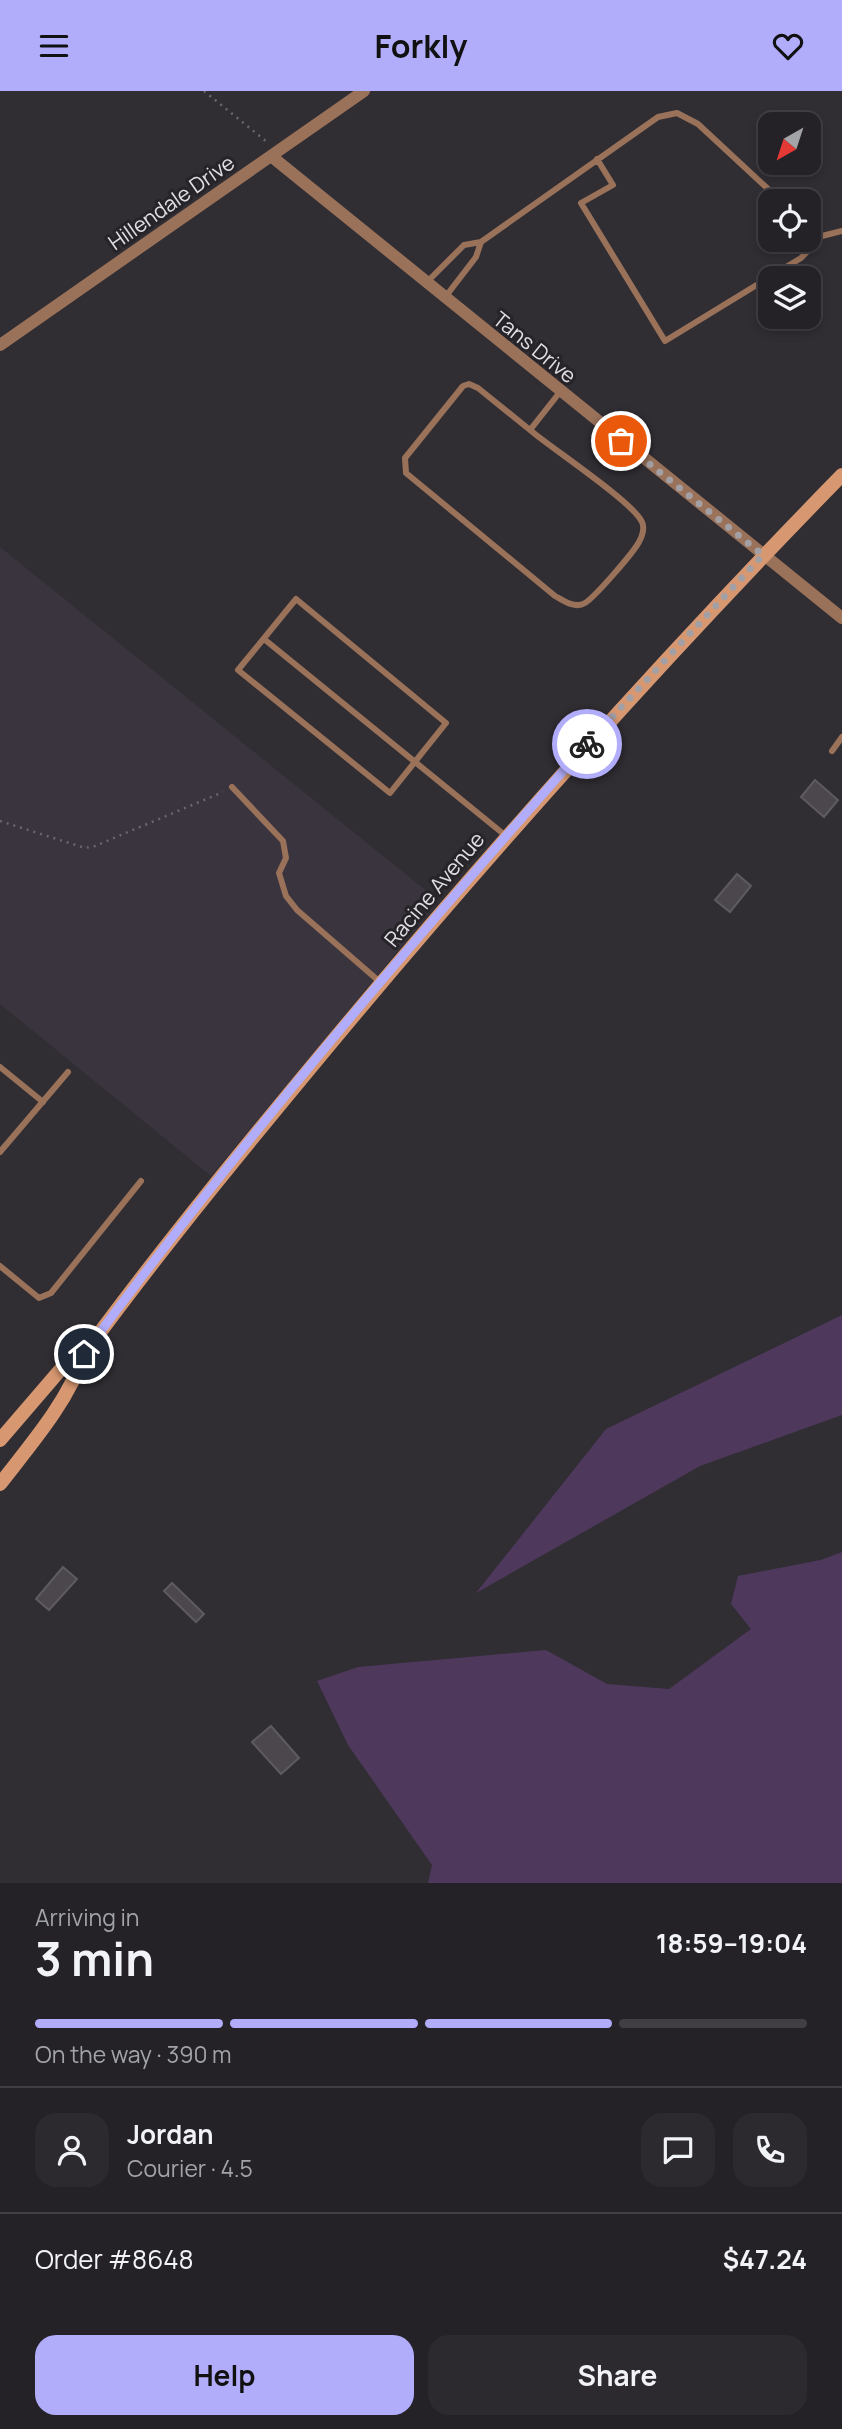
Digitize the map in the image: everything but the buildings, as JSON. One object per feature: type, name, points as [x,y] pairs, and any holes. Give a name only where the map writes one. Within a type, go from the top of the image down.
[{"type":"main road","name":"Racine Avenue","points":[[84,1354],[229,1166],[506,836],[612,716],[842,475]]},
{"type":"main road","points":[[1,1438],[61,1369],[84,1354]]},
{"type":"main road","points":[[0,1484],[76,1377],[84,1354]]},
{"type":"street","name":"Hillendale Drive","points":[[0,345],[365,91]]},
{"type":"street","name":"Tans Drive","points":[[274,154],[444,298],[842,618]]},
{"type":"lane","points":[[426,283],[464,245],[481,242],[659,117],[677,113],[698,124],[767,189]]},
{"type":"lane","points":[[597,159],[613,185],[581,203],[665,341],[801,258],[822,236],[842,232]]},
{"type":"lane","points":[[444,298],[476,257],[481,242]]},
{"type":"lane","points":[[469,384],[478,387],[530,430],[617,497],[642,521],[643,531],[639,543],[585,603],[566,603],[555,596],[406,473],[405,458],[463,386],[469,384]]},
{"type":"lane","points":[[530,430],[560,392]]},
{"type":"lane","points":[[296,599],[446,723],[390,793],[238,670],[264,639],[296,599]]},
{"type":"lane","points":[[264,639],[506,836]]},
{"type":"lane","points":[[832,751],[842,737]]},
{"type":"lane","points":[[232,787],[283,841],[286,857],[279,873],[286,896],[381,984]]},
{"type":"lane","points":[[0,1067],[43,1102]]},
{"type":"lane","points":[[0,1152],[68,1072]]},
{"type":"lane","points":[[0,1266],[39,1298],[51,1293],[141,1181]]},
{"type":"path","points":[[204,91],[274,154]]},
{"type":"path","points":[[0,821],[85,848],[189,808],[232,787]]},
{"type":"shaded area","points":[[0,547],[439,901],[211,1176],[0,1004]]},
{"type":"shaded area","points":[[842,1315],[842,1415],[700,1466],[476,1593],[606,1429]]},
{"type":"shaded area","points":[[842,1552],[842,1883],[428,1883],[432,1865],[348,1745],[317,1681],[358,1667],[546,1650],[607,1684],[669,1689],[751,1629],[731,1604],[738,1576],[821,1560]]},
{"type":"way so far","points":[[587,744],[763,555],[621,441]]},
{"type":"route","points":[[84,1354],[153,1261],[229,1166],[475,872],[587,744]]}]
